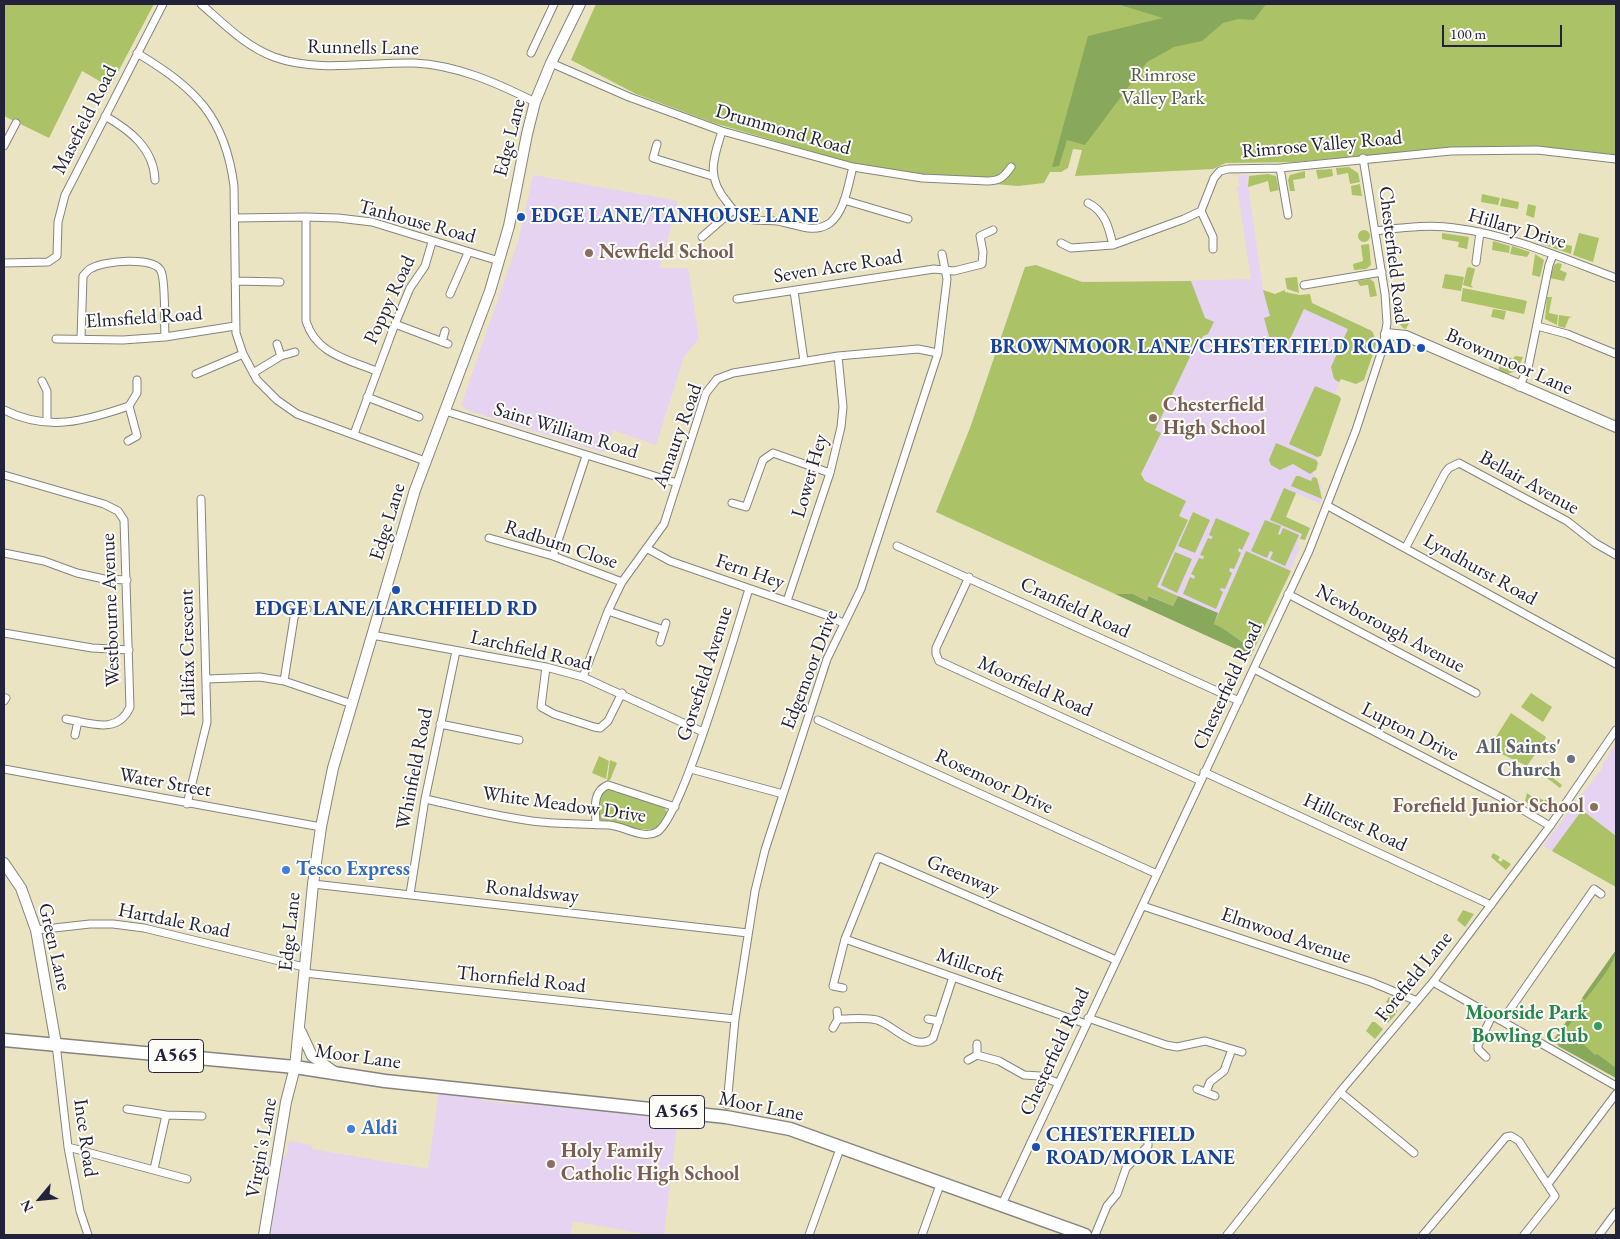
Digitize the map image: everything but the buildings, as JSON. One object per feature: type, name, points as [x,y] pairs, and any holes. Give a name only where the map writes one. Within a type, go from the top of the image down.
[{"type":"highway","name":"A565","points":[[4,1040],[295,1067]]},
{"type":"highway","name":"Moor Lane","points":[[295,1067],[340,1075],[726,1118],[790,1129],[1085,1235]]},
{"type":"street","name":"Masefield Road","points":[[4,263],[48,262],[57,256],[60,208],[163,4]]},
{"type":"street","name":"Runnells Lane","points":[[201,4],[244,41],[263,52],[284,60],[322,65],[398,63],[438,66],[476,76],[536,102]]},
{"type":"street","points":[[531,53],[554,4]]},
{"type":"street","name":"Edge Lane","points":[[295,1067],[313,884],[321,827],[333,768],[425,461],[473,341],[499,261],[509,226],[527,134],[536,102],[551,63],[580,4]]},
{"type":"street","points":[[137,53],[168,72],[190,89],[202,103],[221,133],[232,168],[235,218],[235,326],[243,354],[254,373],[277,400],[297,414],[425,461]]},
{"type":"street","name":"Drummond Road","points":[[551,63],[629,97],[722,131],[853,167],[922,178],[987,181],[997,181],[1004,177],[1011,167]]},
{"type":"street","points":[[105,116],[132,133],[143,147],[152,160],[155,180]]},
{"type":"street","points":[[4,146],[16,123]]},
{"type":"street","points":[[722,131],[712,176],[719,192],[733,210],[746,218],[756,221],[777,221],[813,229],[821,228],[835,218],[844,200],[853,167]]},
{"type":"street","points":[[658,144],[653,158],[712,176]]},
{"type":"street","name":"Rimrose Valley Road","points":[[1201,211],[1214,178],[1220,171],[1241,168],[1280,168],[1364,158],[1451,151],[1537,150],[1616,159]]},
{"type":"street","name":"Chesterfield Road","points":[[1002,1204],[1254,669],[1328,506],[1361,414],[1386,334],[1387,311],[1364,158]]},
{"type":"street","points":[[1280,168],[1288,215]]},
{"type":"street","points":[[844,200],[908,219]]},
{"type":"street","points":[[1088,203],[1097,207],[1104,216],[1113,245]]},
{"type":"street","points":[[702,237],[733,210]]},
{"type":"street","points":[[1061,243],[1071,248],[1113,245],[1201,211],[1211,230],[1213,249]]},
{"type":"street","points":[[306,217],[306,321],[310,334],[316,344],[328,352],[376,371]]},
{"type":"street","name":"Tanhouse Road","points":[[235,218],[306,217],[372,222],[432,242],[499,261]]},
{"type":"street","name":"Hillary Drive","points":[[1375,231],[1426,226],[1480,232],[1554,255],[1616,278]]},
{"type":"street","name":"Seven Acre Road","points":[[737,299],[934,269],[954,271],[982,264],[983,252],[980,236],[993,230]]},
{"type":"street","points":[[1476,262],[1480,232]]},
{"type":"street","name":"Poppy Road","points":[[354,434],[395,324],[410,288],[425,266],[432,242]]},
{"type":"street","points":[[450,294],[468,253]]},
{"type":"street","name":"Edgemoor Drive","points":[[728,1104],[735,1019],[748,932],[765,850],[827,659],[842,623],[861,588],[938,353],[947,279],[942,254]]},
{"type":"street","points":[[1519,386],[1528,368],[1549,265],[1554,255]]},
{"type":"street","points":[[81,339],[83,276],[90,268],[112,261],[154,264],[160,268],[163,278],[165,337]]},
{"type":"street","points":[[1304,285],[1382,272]]},
{"type":"street","points":[[235,281],[280,282]]},
{"type":"street","points":[[794,291],[804,361]]},
{"type":"street","points":[[395,324],[445,343],[446,332]]},
{"type":"street","name":"Elmsfield Road","points":[[56,339],[123,340],[165,337],[235,326]]},
{"type":"street","points":[[1538,326],[1567,334],[1616,354]]},
{"type":"street","name":"Brownmoor Lane","points":[[1386,334],[1406,336],[1616,428]]},
{"type":"street","points":[[277,344],[281,356]]},
{"type":"street","name":"Amaury Road","points":[[583,677],[608,611],[622,582],[648,549],[664,524],[706,393],[717,379],[733,373],[838,356],[918,349],[938,353]]},
{"type":"street","points":[[254,373],[281,356],[294,352]]},
{"type":"street","points":[[196,374],[243,354]]},
{"type":"street","name":"Lower Hey","points":[[787,601],[830,473],[843,407],[838,356]]},
{"type":"street","points":[[4,410],[32,420],[46,422],[61,423],[87,420],[129,406],[137,393],[137,380]]},
{"type":"street","points":[[42,381],[47,392],[46,422]]},
{"type":"street","points":[[367,397],[412,411],[419,417]]},
{"type":"street","points":[[128,441],[136,436],[129,406]]},
{"type":"street","name":"Saint William Road","points":[[445,411],[677,483]]},
{"type":"street","points":[[732,503],[746,507],[763,460],[773,453],[830,473]]},
{"type":"street","points":[[553,556],[586,456]]},
{"type":"street","name":"Bellair Avenue","points":[[1406,547],[1449,468],[1459,463],[1568,521],[1595,543],[1616,555]]},
{"type":"street","name":"Westbourne Avenue","points":[[4,475],[104,504],[118,511],[124,520],[130,707],[126,716],[118,723],[101,725],[66,719]]},
{"type":"street","name":"Halifax Crescent","points":[[187,804],[207,722],[201,499]]},
{"type":"street","name":"Lyndhurst Road","points":[[1328,506],[1406,547],[1616,664]]},
{"type":"street","name":"Radburn Close","points":[[489,538],[553,556],[622,582]]},
{"type":"street","name":"Cranfield Road","points":[[897,546],[969,577],[1238,702]]},
{"type":"street","name":"Fern Hey","points":[[648,549],[670,561],[787,601],[842,623]]},
{"type":"street","points":[[4,552],[44,560],[76,573],[104,579],[127,580]]},
{"type":"street","name":"Moorfield Road","points":[[969,577],[936,648],[939,660],[1200,781]]},
{"type":"street","name":"Gorsefield Avenue","points":[[691,769],[749,589]]},
{"type":"street","name":"Newborough Avenue","points":[[1288,594],[1476,693]]},
{"type":"street","points":[[287,608],[294,616]]},
{"type":"street","points":[[284,682],[294,616],[297,612],[307,609]]},
{"type":"street","points":[[608,611],[665,627],[660,642]]},
{"type":"street","points":[[4,633],[92,648],[129,650]]},
{"type":"street","name":"Larchfield Road","points":[[372,635],[546,667],[583,677],[622,693],[703,732]]},
{"type":"street","name":"Whinfield Road","points":[[410,894],[425,799],[456,651]]},
{"type":"street","points":[[546,667],[541,707],[554,714],[600,728],[608,721],[622,693]]},
{"type":"street","name":"Lupton Drive","points":[[1254,669],[1506,800],[1550,826]]},
{"type":"street","points":[[207,679],[260,677],[284,682],[352,704]]},
{"type":"street","name":"Rosemoor Drive","points":[[818,720],[1157,874]]},
{"type":"street","points":[[75,735],[78,721]]},
{"type":"street","points":[[440,724],[519,740]]},
{"type":"street","name":"Forefield Lane","points":[[1227,1235],[1340,1092],[1434,982],[1550,826],[1616,730]]},
{"type":"street","name":"Water Street","points":[[4,769],[321,827]]},
{"type":"street","points":[[691,769],[783,794]]},
{"type":"street","name":"White Meadow Drive","points":[[425,799],[540,822],[610,825],[639,833],[652,834],[663,827],[691,769]]},
{"type":"street","name":"Hillcrest Road","points":[[1204,772],[1491,905]]},
{"type":"street","points":[[596,825],[596,796],[599,790],[608,785],[674,807]]},
{"type":"street","name":"Greenway","points":[[845,939],[878,857],[1116,960]]},
{"type":"street","name":"Green Lane","points":[[4,863],[21,888],[36,930],[56,1044]]},
{"type":"street","name":"Ronaldsway","points":[[313,884],[748,932]]},
{"type":"street","points":[[1502,1021],[1594,889],[1602,894]]},
{"type":"street","name":"Elmwood Avenue","points":[[1143,906],[1371,982],[1417,1001]]},
{"type":"street","name":"Hartdale Road","points":[[36,930],[90,924],[113,924],[144,928],[304,970]]},
{"type":"street","points":[[843,988],[833,986],[845,939]]},
{"type":"street","name":"Millcroft","points":[[845,939],[953,978],[1166,1045],[1178,1047],[1205,1041],[1242,1052]]},
{"type":"street","name":"Thornfield Road","points":[[304,970],[735,1019]]},
{"type":"street","points":[[833,1028],[838,1015],[876,1020],[902,1036],[922,1042],[933,1038],[953,978]]},
{"type":"street","points":[[1434,982],[1616,1086]]},
{"type":"street","points":[[1486,1057],[1478,1049],[1478,1045],[1492,1016]]},
{"type":"street","points":[[928,1019],[939,1021]]},
{"type":"street","points":[[299,1021],[302,1039],[312,1056],[340,1075]]},
{"type":"street","name":"Ince Road","points":[[56,1044],[68,1147],[80,1211],[88,1235]]},
{"type":"street","points":[[976,1044],[977,1055]]},
{"type":"street","points":[[1206,1092],[1210,1082],[1224,1071],[1232,1050]]},
{"type":"street","points":[[968,1060],[977,1055],[999,1060],[1024,1075],[1040,1076],[1058,1083]]},
{"type":"street","name":"Virgin's Lane","points":[[264,1235],[286,1102],[295,1067]]},
{"type":"street","points":[[1197,1089],[1215,1096]]},
{"type":"street","points":[[1340,1092],[1414,1153]]},
{"type":"street","points":[[1548,1184],[1616,1094]]},
{"type":"street","points":[[127,1109],[166,1115],[202,1116]]},
{"type":"street","points":[[154,1169],[166,1115]]},
{"type":"street","points":[[1095,1235],[1107,1206],[1118,1194],[1126,1168],[1148,1146],[1148,1131]]},
{"type":"street","points":[[1423,1235],[1506,1137],[1511,1136],[1519,1141],[1555,1196],[1524,1235]]},
{"type":"street","points":[[808,1235],[841,1146]]},
{"type":"street","points":[[68,1147],[187,1179]]},
{"type":"street","points":[[922,1235],[941,1182]]},
{"type":"street","points":[[1599,1235],[1616,1212]]},
{"type":"shaded area","points":[[533,175],[678,201],[660,268],[688,268],[699,338],[684,357],[656,445],[613,430],[605,453],[469,411],[461,405],[519,239]]},
{"type":"shaded area","name":"Chesterfield High School","points":[[1238,175],[1251,175],[1247,178],[1263,290],[1333,312],[1372,331],[1377,342],[1364,380],[1356,384],[1341,379],[1335,393],[1341,399],[1321,456],[1316,458],[1318,463],[1313,473],[1321,486],[1322,498],[1320,504],[1296,493],[1286,517],[1310,528],[1305,540],[1300,539],[1297,544],[1300,548],[1251,656],[936,512],[970,428],[1025,267],[1036,265],[1073,280],[1102,283],[1251,279],[1237,187],[1240,186]]},
{"type":"shaded area","name":"Forefield Junior School","points":[[1616,743],[1616,887],[1543,846],[1603,767],[1602,765]]},
{"type":"shaded area","name":"Holy Family Catholic High School","points":[[439,1091],[468,1094],[485,1101],[527,1105],[544,1103],[678,1118],[664,1235],[650,1235],[573,1221],[570,1235],[270,1235],[283,1158],[287,1154],[289,1141],[312,1145],[312,1149],[428,1169]]},
{"type":"green space","points":[[4,4],[154,4],[110,87],[82,71],[49,138],[4,116]]},
{"type":"green space","name":"Rimrose Valley Park","points":[[596,4],[1616,4],[1616,157],[1551,149],[1460,147],[1295,162],[1226,163],[1213,169],[1075,176],[1082,150],[1073,149],[1068,168],[1061,172],[1050,172],[1044,183],[1018,186],[934,179],[844,161],[714,123],[636,94],[571,60]]},
{"type":"green space","points":[[1117,4],[1266,4],[1254,20],[1238,19],[1223,23],[1202,41],[1174,47],[1147,62],[1085,145],[1067,140],[1059,166],[1052,167],[1088,36],[1163,18]]},
{"type":"green space","points":[[1349,167],[1358,173],[1360,182],[1350,184],[1348,173],[1337,175],[1336,168]]},
{"type":"green space","points":[[1332,169],[1333,176],[1318,179],[1316,170]]},
{"type":"green space","points":[[1305,171],[1305,178],[1293,180],[1295,191],[1290,191],[1288,180],[1290,175]]},
{"type":"green space","points":[[1268,174],[1276,176],[1279,190],[1270,192],[1268,181],[1248,187],[1249,176]]},
{"type":"green space","points":[[1360,184],[1362,196],[1352,195],[1351,186]]},
{"type":"green space","points":[[1482,194],[1500,198],[1498,205],[1481,202]]},
{"type":"green space","points":[[1502,198],[1519,202],[1518,209],[1500,206]]},
{"type":"green space","points":[[1528,204],[1536,206],[1534,218],[1526,215]]},
{"type":"green space","points":[[1364,230],[1370,236],[1364,242],[1358,236]]},
{"type":"green space","points":[[1442,233],[1469,237],[1467,249],[1458,247],[1459,242],[1442,239]]},
{"type":"green space","points":[[1579,233],[1599,238],[1593,262],[1573,255]]},
{"type":"green space","points":[[1543,239],[1572,246],[1571,254],[1541,244]]},
{"type":"green space","points":[[1493,241],[1510,246],[1509,253],[1492,250]]},
{"type":"green space","points":[[1369,244],[1371,265],[1366,269],[1354,270],[1353,264],[1363,261],[1361,245]]},
{"type":"green space","points":[[1512,246],[1530,252],[1527,257],[1510,254]]},
{"type":"green space","points":[[1535,254],[1544,260],[1540,277],[1532,275]]},
{"type":"green space","points":[[1562,264],[1560,270],[1567,273],[1564,281],[1550,278],[1554,265]]},
{"type":"green space","points":[[1036,265],[1082,282],[1191,281],[1205,318],[1214,322],[1208,334],[1203,336],[1198,347],[1188,351],[1187,355],[1190,357],[1155,430],[1161,433],[1141,474],[1145,481],[1186,501],[1179,516],[1188,520],[1157,587],[1178,596],[1173,606],[1150,596],[1147,601],[1133,594],[1115,594],[936,512],[970,428],[1025,267]]},
{"type":"green space","points":[[1467,268],[1475,269],[1471,285],[1473,288],[1463,285]]},
{"type":"green space","points":[[1445,274],[1464,277],[1461,291],[1442,288]]},
{"type":"green space","points":[[1297,277],[1299,293],[1287,289],[1285,278]]},
{"type":"green space","points":[[1370,279],[1374,282],[1377,296],[1370,297],[1368,285],[1360,286],[1357,281]]},
{"type":"green space","points":[[1463,288],[1527,301],[1524,314],[1461,301]]},
{"type":"green space","points":[[1263,290],[1275,294],[1285,290],[1285,292],[1300,295],[1310,294],[1312,303],[1372,331],[1377,342],[1364,380],[1356,384],[1341,379],[1339,382],[1334,379],[1331,367],[1348,329],[1304,309],[1283,354],[1273,351],[1264,318],[1270,316]]},
{"type":"green space","points":[[1547,297],[1552,297],[1549,313],[1558,315],[1557,325],[1545,319]]},
{"type":"green space","points":[[1493,309],[1506,311],[1504,320],[1491,317]]},
{"type":"green space","points":[[1559,315],[1572,317],[1569,318],[1565,328],[1558,326]]},
{"type":"green space","points":[[1407,316],[1405,318],[1410,321],[1406,329],[1395,319]]},
{"type":"green space","points":[[1515,356],[1523,357],[1517,371],[1507,374],[1498,370],[1503,360],[1506,360],[1508,357],[1513,359]]},
{"type":"green space","points":[[1315,386],[1339,396],[1341,399],[1321,456],[1317,457],[1289,444]]},
{"type":"green space","points":[[1276,443],[1316,460],[1318,463],[1316,470],[1310,474],[1293,464],[1280,470],[1271,465],[1269,460]]},
{"type":"green space","points":[[1296,476],[1311,481],[1313,477],[1317,478],[1322,499],[1291,486]]},
{"type":"green space","points":[[1284,488],[1296,493],[1286,517],[1310,528],[1305,540],[1300,539],[1302,534],[1270,520]]},
{"type":"green space","points":[[1193,512],[1210,520],[1195,553],[1178,546]]},
{"type":"green space","points":[[1216,518],[1250,533],[1242,550],[1239,548],[1238,551],[1241,553],[1234,569],[1230,568],[1229,571],[1232,573],[1225,589],[1221,588],[1220,590],[1223,592],[1216,609],[1183,594],[1190,577],[1194,579],[1195,576],[1191,574],[1199,558],[1203,559],[1204,556],[1200,555],[1208,538],[1211,539],[1213,537],[1209,535]]},
{"type":"green space","points":[[1265,520],[1281,526],[1278,534],[1280,535],[1283,528],[1299,535],[1285,566],[1270,559],[1273,552],[1270,551],[1267,558],[1251,551]]},
{"type":"green space","points":[[1246,551],[1291,571],[1254,649],[1214,624]]},
{"type":"green space","points":[[1175,552],[1192,559],[1177,593],[1161,585]]},
{"type":"green space","points":[[1115,594],[1133,594],[1147,601],[1149,596],[1173,606],[1178,596],[1218,613],[1214,624],[1254,649],[1251,656]]},
{"type":"green space","points":[[1531,693],[1552,707],[1543,722],[1521,707]]},
{"type":"green space","points":[[1511,713],[1546,737],[1542,748],[1540,747],[1527,766],[1489,748]]},
{"type":"green space","points":[[599,756],[609,761],[606,779],[592,773]]},
{"type":"green space","points":[[610,760],[617,763],[610,780],[607,781]]},
{"type":"green space","points":[[1534,768],[1538,771],[1540,768],[1562,785],[1560,788]]},
{"type":"green space","points":[[614,788],[641,800],[663,806],[667,812],[664,820],[655,828],[644,829],[600,820],[599,799],[605,790]]},
{"type":"green space","points":[[1527,793],[1535,799],[1537,796],[1544,801],[1548,797],[1556,802],[1546,813],[1540,807],[1531,806],[1525,801]]},
{"type":"green space","points":[[1582,810],[1616,836],[1616,887],[1552,851]]},
{"type":"green space","points":[[1493,853],[1500,857],[1498,860],[1501,862],[1503,859],[1511,864],[1506,870],[1491,857]]},
{"type":"green space","points":[[1463,910],[1474,914],[1465,927],[1457,920]]},
{"type":"green space","points":[[1616,950],[1616,1078],[1552,1042]]},
{"type":"green space","points":[[1616,950],[1608,969],[1585,1000],[1582,998]]},
{"type":"green space","points":[[1389,997],[1397,1003],[1397,1013],[1386,1002]]},
{"type":"green space","points":[[1386,1006],[1396,1014],[1388,1023],[1383,1015],[1383,1010]]},
{"type":"green space","points":[[1574,1011],[1575,1018],[1554,1043],[1552,1042]]},
{"type":"green space","points":[[1372,1022],[1375,1022],[1383,1029],[1375,1039],[1366,1031]]},
{"type":"green space","points":[[1571,1033],[1595,1055],[1597,1054],[1616,1068],[1616,1078],[1558,1046]]},
{"type":"place","name":"EDGE LANE/TANHOUSE LANE","points":[[521,217]]},
{"type":"place","name":"Newfield School","points":[[589,253]]},
{"type":"place","name":"BROWNMOOR LANE/CHESTERFIELD ROAD","points":[[1421,348]]},
{"type":"place","name":"Chesterfield High School","points":[[1153,418]]},
{"type":"place","name":"EDGE LANE/LARCHFIELD RD","points":[[396,590]]},
{"type":"place","name":"All Saints' Church","points":[[1571,759]]},
{"type":"place","name":"Forefield Junior School","points":[[1594,807]]},
{"type":"place","name":"Tesco Express","points":[[286,870]]},
{"type":"place","name":"Moorside Park Bowling Club","points":[[1598,1026]]},
{"type":"place","name":"Aldi","points":[[351,1129]]},
{"type":"place","name":"CHESTERFIELD ROAD/MOOR LANE","points":[[1036,1147]]},
{"type":"place","name":"Holy Family Catholic High School","points":[[551,1164]]}]
